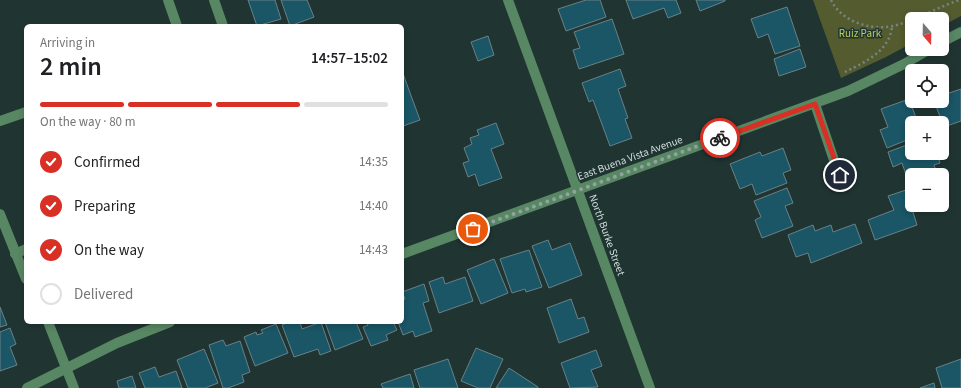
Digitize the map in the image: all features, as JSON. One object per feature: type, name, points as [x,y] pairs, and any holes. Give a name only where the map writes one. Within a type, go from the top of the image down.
[{"type":"street","points":[[168,0],[176,24]]},
{"type":"street","points":[[214,0],[222,24]]},
{"type":"street","name":"North Burke Street","points":[[508,0],[650,388]]},
{"type":"street","points":[[949,38],[961,32]]},
{"type":"street","name":"East Buena Vista Avenue","points":[[404,253],[815,104],[878,77],[917,56]]},
{"type":"street","points":[[815,104],[840,175]]},
{"type":"street","points":[[0,121],[24,113]]},
{"type":"street","points":[[0,214],[24,274]]},
{"type":"street","points":[[15,254],[24,250]]},
{"type":"street","points":[[49,324],[74,388]]},
{"type":"street","points":[[27,388],[117,343],[165,324]]},
{"type":"path","points":[[831,0],[836,10],[849,19],[868,26],[892,26],[960,0]]},
{"type":"path","points":[[845,72],[866,62],[884,47],[891,36],[892,26]]},
{"type":"green space","name":"Ruiz Park","points":[[813,0],[961,0],[961,16],[949,22],[949,12],[905,12],[905,47],[841,78]]},
{"type":"building","points":[[248,0],[275,0],[281,19],[264,24],[256,24]]},
{"type":"building","points":[[281,0],[307,0],[314,17],[295,24],[289,24]]},
{"type":"building","points":[[586,0],[600,0],[606,17],[566,31],[558,9]]},
{"type":"building","points":[[626,0],[676,0],[681,13],[668,18],[664,8],[633,19]]},
{"type":"building","points":[[696,0],[725,0],[725,1],[700,11]]},
{"type":"building","points":[[787,7],[800,46],[775,54],[768,34],[758,38],[751,19]]},
{"type":"building","points":[[612,19],[624,54],[579,69],[573,50],[580,48],[574,32]]},
{"type":"building","points":[[488,36],[494,55],[478,61],[471,42]]},
{"type":"building","points":[[800,49],[806,67],[779,76],[774,59]]},
{"type":"building","points":[[620,69],[626,86],[618,89],[628,118],[625,119],[632,138],[610,146],[593,100],[589,102],[582,83]]},
{"type":"building","points":[[404,76],[420,120],[404,126]]},
{"type":"building","points":[[961,89],[961,121],[949,125],[949,116],[940,116],[937,108],[949,108],[949,93]]},
{"type":"building","points":[[905,100],[905,108],[912,108],[915,116],[905,116],[905,141],[887,148],[880,130],[888,127],[881,109]]},
{"type":"building","points":[[496,123],[504,144],[491,149],[502,178],[479,186],[475,174],[468,177],[463,163],[469,161],[464,148],[472,144],[470,138],[479,135],[477,130]]},
{"type":"building","points":[[905,146],[905,160],[939,160],[940,163],[934,165],[935,168],[905,168],[905,172],[902,163],[893,167],[888,152]]},
{"type":"building","points":[[783,148],[791,170],[783,173],[787,183],[756,195],[752,184],[740,189],[730,164],[760,152],[762,156]]},
{"type":"building","points":[[787,188],[793,203],[785,206],[793,226],[762,238],[755,220],[761,217],[754,201]]},
{"type":"building","points":[[905,190],[905,212],[913,212],[917,225],[875,240],[868,220],[894,210],[888,196]]},
{"type":"building","points":[[855,224],[862,243],[811,263],[808,253],[796,257],[788,235],[813,225],[815,231],[831,225],[833,232]]},
{"type":"building","points":[[548,240],[552,250],[570,243],[582,275],[549,288],[532,246]]},
{"type":"building","points":[[529,250],[542,287],[526,292],[525,289],[512,293],[500,259]]},
{"type":"building","points":[[494,259],[508,293],[481,304],[467,270]]},
{"type":"building","points":[[443,277],[445,284],[465,277],[473,301],[439,313],[429,282]]},
{"type":"building","points":[[424,284],[429,301],[423,303],[432,331],[415,337],[413,331],[403,335],[399,324],[404,324],[404,291]]},
{"type":"building","points":[[571,299],[578,319],[584,317],[589,332],[559,343],[547,308]]},
{"type":"building","points":[[0,307],[7,325],[0,327]]},
{"type":"building","points":[[276,324],[288,353],[255,366],[244,337],[256,332],[257,335],[263,333],[261,330]]},
{"type":"building","points":[[301,324],[302,329],[316,324],[322,324],[331,351],[320,355],[318,349],[294,357],[282,325]]},
{"type":"building","points":[[326,324],[357,324],[363,339],[335,350]]},
{"type":"building","points":[[394,324],[397,330],[386,335],[388,340],[371,346],[363,327],[368,325]]},
{"type":"building","points":[[10,328],[16,344],[10,347],[17,365],[0,371],[0,332]]},
{"type":"building","points":[[223,340],[226,346],[240,341],[250,372],[242,375],[244,382],[228,388],[223,388],[209,345]]},
{"type":"building","points":[[476,348],[503,359],[490,388],[478,388],[461,381]]},
{"type":"building","points":[[204,349],[218,383],[205,388],[188,388],[177,360]]},
{"type":"building","points":[[596,350],[602,366],[591,370],[598,387],[570,388],[561,363]]},
{"type":"building","points":[[448,359],[458,388],[420,388],[414,370]]},
{"type":"building","points":[[961,359],[961,388],[942,388],[936,368]]},
{"type":"building","points":[[155,367],[159,377],[176,371],[182,388],[145,388],[139,373]]},
{"type":"building","points":[[509,368],[538,387],[538,388],[496,388]]},
{"type":"building","points":[[410,374],[414,388],[383,388],[381,384]]},
{"type":"building","points":[[132,376],[136,388],[119,388],[117,381]]},
{"type":"building","points":[[934,383],[935,388],[920,388]]},
{"type":"way so far","points":[[473,229],[720,138]]},
{"type":"route","points":[[720,138],[815,104],[840,175]]}]
